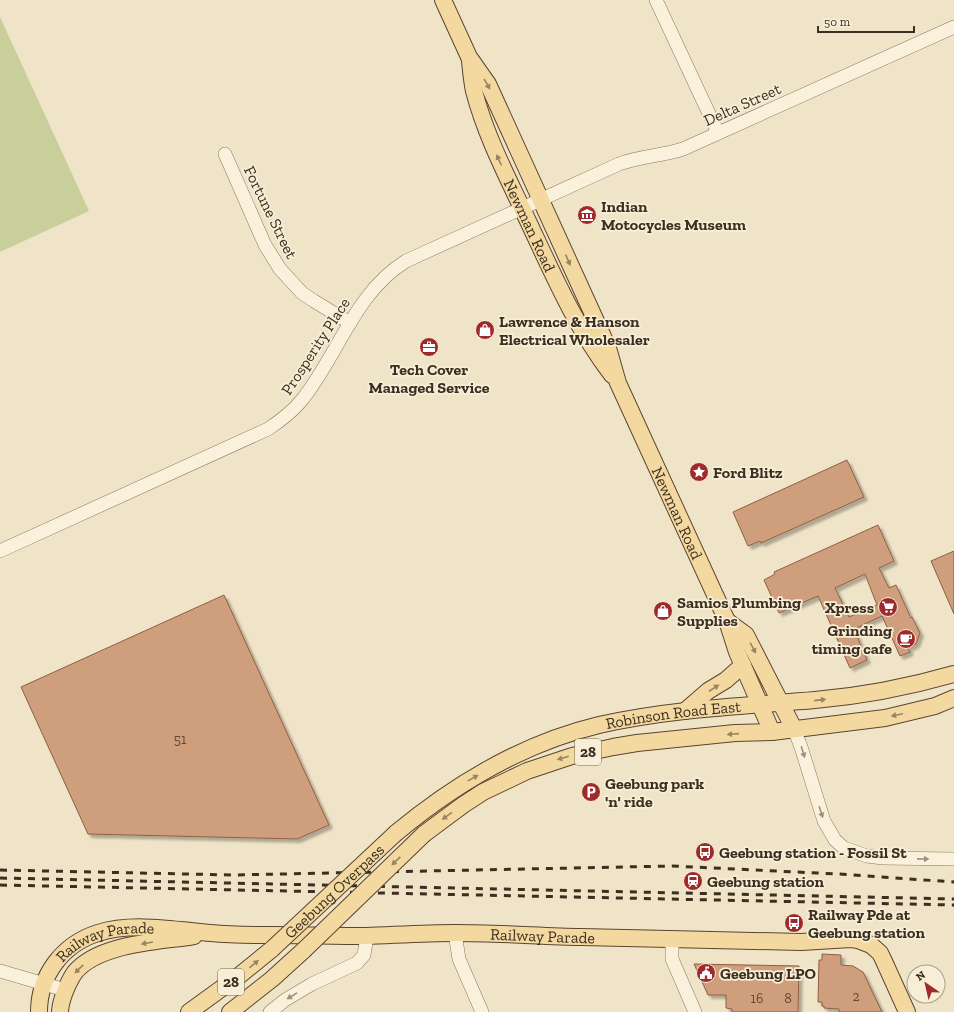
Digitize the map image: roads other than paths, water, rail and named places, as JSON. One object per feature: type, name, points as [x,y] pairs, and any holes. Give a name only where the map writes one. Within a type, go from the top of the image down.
[{"type":"main road","name":"Newman Road","points":[[443,0],[469,57],[488,84],[608,348],[618,383],[727,621],[737,652],[772,732]]},
{"type":"main road","name":"Newman Road","points":[[469,57],[474,91],[483,120],[503,169],[571,313],[596,355],[618,383]]},
{"type":"main road","points":[[727,621],[746,634],[794,729]]},
{"type":"main road","points":[[685,711],[708,691],[726,680],[743,665]]},
{"type":"main road","name":"Robinson Road East","points":[[396,833],[414,818],[461,785],[489,769],[539,745],[598,726],[653,715],[685,711],[867,694],[954,674]]},
{"type":"main road","name":"Robinson Road East","points":[[424,834],[450,814],[483,792],[527,770],[551,761],[593,750],[631,744],[728,734],[772,732],[886,718],[935,706],[954,698]]},
{"type":"main road","name":"Geebung Overpass","points":[[189,1012],[240,975],[272,949],[396,833]]},
{"type":"main road","name":"Geebung Overpass","points":[[230,1012],[272,979],[304,950],[424,834]]},
{"type":"main road","name":"Railway Parade","points":[[39,1012],[44,983],[51,968],[58,958],[67,949],[85,938],[106,930],[119,928],[165,928],[213,933],[255,935],[367,936],[455,933],[801,942],[851,939],[871,945],[880,954],[907,1012]]},
{"type":"main road","name":"Railway Parade","points":[[60,1012],[69,981],[75,972],[90,960],[129,947],[213,933]]},
{"type":"street","points":[[656,0],[718,133]]},
{"type":"street","name":"Delta Street","points":[[541,199],[628,160],[673,152],[954,27]]},
{"type":"street","name":"Fortune Street","points":[[225,154],[265,245],[280,269],[302,293],[350,323]]},
{"type":"street","name":"Prosperity Place","points":[[0,551],[268,429],[300,402],[370,292],[379,282],[396,268],[422,253],[541,199]]},
{"type":"street","points":[[794,729],[824,821],[835,840],[844,848],[866,856],[883,858],[954,859]]},
{"type":"street","points":[[455,933],[459,959],[482,1012]]},
{"type":"street","points":[[270,1012],[285,1000],[312,984],[357,963],[364,955],[367,936]]},
{"type":"street","points":[[672,939],[672,960],[695,1012]]},
{"type":"street","points":[[0,972],[66,990]]},
{"type":"railway","points":[[0,870],[232,875],[672,866],[838,874],[954,882]]},
{"type":"railway","points":[[0,878],[954,899]]},
{"type":"railway","points":[[0,885],[954,905]]},
{"type":"place","name":"Indian Motocycles Museum","points":[[587,215]]},
{"type":"place","name":"Lawrence & Hanson Electrical Wholesaler","points":[[485,330]]},
{"type":"place","name":"Tech Cover Managed Service","points":[[429,347]]},
{"type":"place","name":"Ford Blitz","points":[[699,472]]},
{"type":"place","name":"Xpress","points":[[888,607]]},
{"type":"place","name":"Samios Plumbing Supplies","points":[[663,611]]},
{"type":"place","name":"Grinding timing cafe","points":[[906,639]]},
{"type":"place","name":"Geebung park 'n' ride","points":[[591,792]]},
{"type":"place","name":"Geebung station - Fossil St","points":[[705,852]]},
{"type":"place","name":"Geebung station","points":[[693,881]]},
{"type":"place","name":"Railway Pde at Geebung station","points":[[794,923]]},
{"type":"place","name":"Geebung LPO","points":[[706,973]]}]
